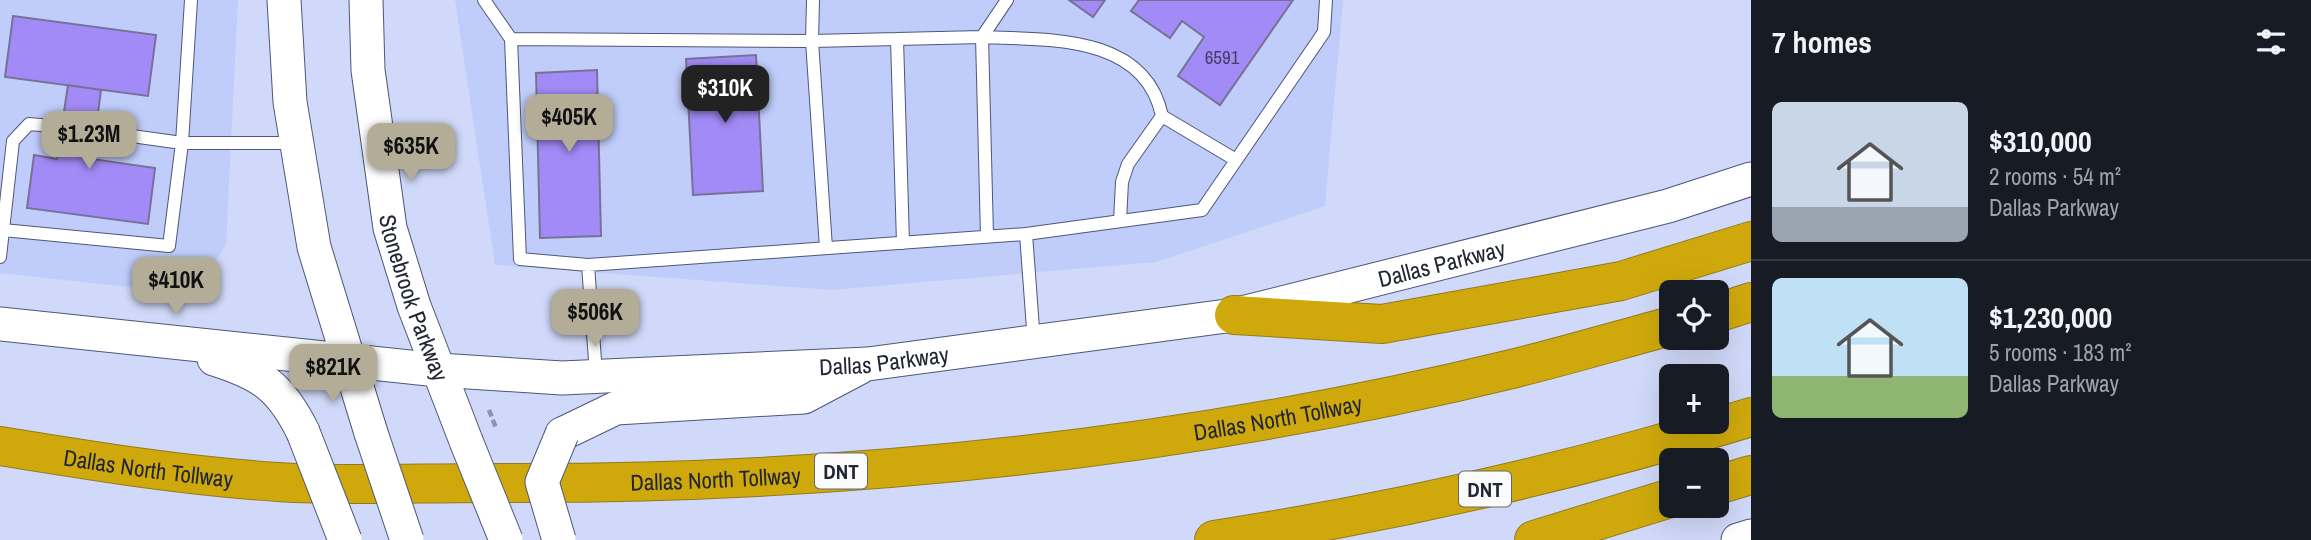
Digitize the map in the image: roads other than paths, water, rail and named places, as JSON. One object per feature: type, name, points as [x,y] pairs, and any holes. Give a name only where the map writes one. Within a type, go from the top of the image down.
[{"type":"highway","points":[[1234,315],[1382,324],[1621,281],[1751,241]]},
{"type":"highway","points":[[1729,309],[1751,302]]},
{"type":"highway","name":"Dallas North Tollway","points":[[0,446],[88,460],[279,482],[636,483],[890,468],[1104,445],[1311,411],[1515,368],[1659,329]]},
{"type":"highway","name":"DNT","points":[[1214,540],[1445,499],[1650,448],[1751,416]]},
{"type":"highway","points":[[1729,481],[1751,475]]},
{"type":"highway","points":[[1534,540],[1659,502]]},
{"type":"main road","points":[[284,0],[290,102],[314,247],[346,359],[407,540]]},
{"type":"main road","name":"Stonebrook Parkway","points":[[366,0],[368,70],[390,228],[414,306],[506,540]]},
{"type":"main road","name":"Dallas Parkway","points":[[0,324],[438,370],[562,377],[868,364],[1234,315],[1668,206],[1751,179]]},
{"type":"main road","points":[[161,343],[230,364],[269,383],[288,402],[303,432],[345,540]]},
{"type":"main road","points":[[559,540],[542,482],[562,434],[616,408],[804,397],[868,364]]},
{"type":"main road","points":[[1738,540],[1751,536]]},
{"type":"lane","points":[[2,230],[169,246],[182,144],[191,0]]},
{"type":"lane","points":[[484,0],[511,39],[520,259],[588,265],[1026,234],[1202,210],[1324,32],[1326,0]]},
{"type":"lane","points":[[813,0],[812,41],[826,248]]},
{"type":"lane","points":[[987,236],[982,37],[1007,0]]},
{"type":"lane","points":[[511,39],[812,41],[982,37],[1063,41],[1106,51],[1132,62],[1158,96],[1162,116],[1129,164],[1122,182],[1120,221]]},
{"type":"lane","points":[[897,39],[902,243]]},
{"type":"lane","points":[[1162,116],[1236,160]]},
{"type":"lane","points":[[0,257],[13,141],[29,124],[62,127]]},
{"type":"lane","points":[[96,131],[182,144],[298,143]]},
{"type":"lane","points":[[1026,234],[1034,342]]},
{"type":"lane","points":[[588,265],[596,376]]}]
